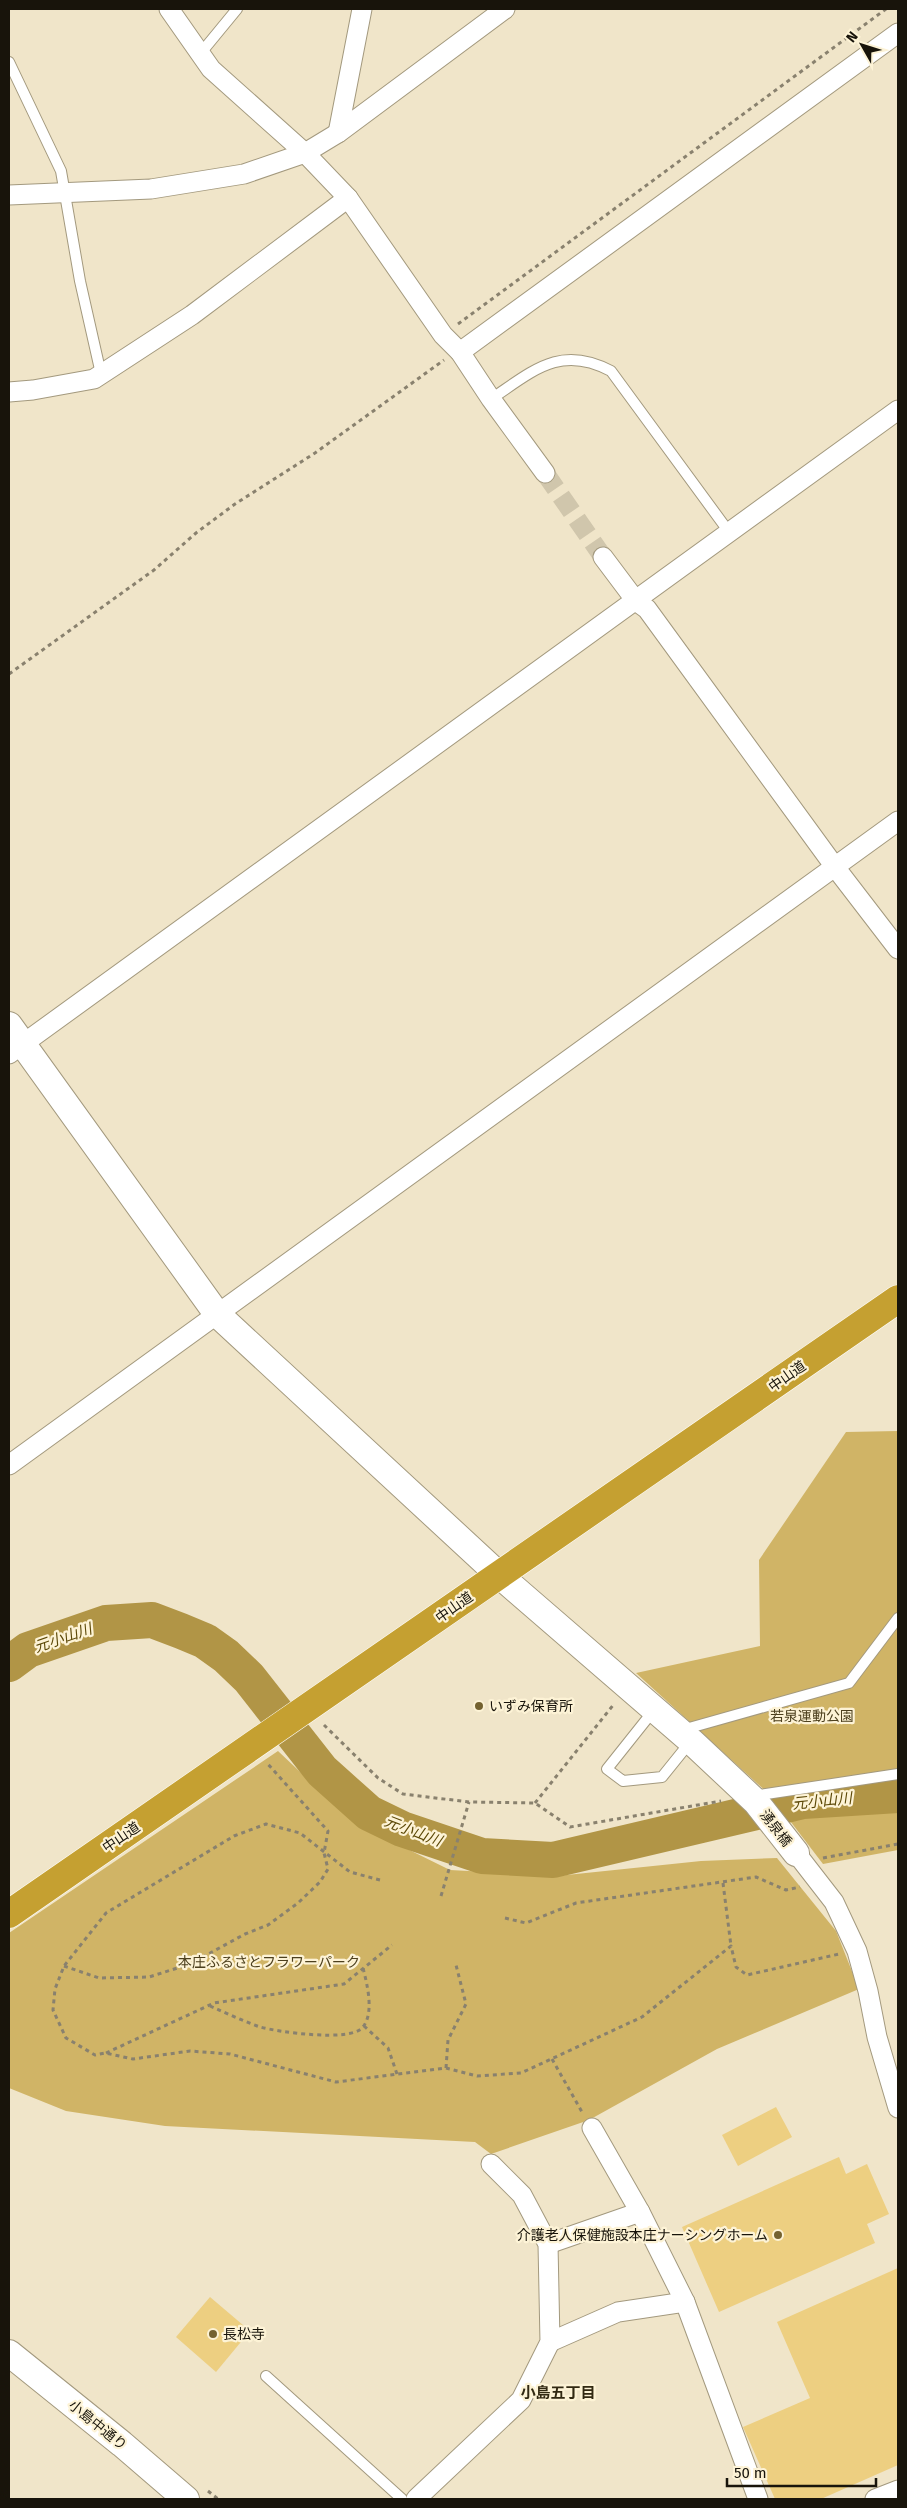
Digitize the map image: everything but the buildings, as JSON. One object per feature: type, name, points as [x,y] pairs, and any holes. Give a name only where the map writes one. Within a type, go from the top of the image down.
[{"type":"highway","name":"中山道","points":[[9,1914],[898,1299]]},
{"type":"street","points":[[170,9],[211,68],[304,152],[348,198],[443,334],[460,352],[544,473]]},
{"type":"street","points":[[338,133],[362,9]]},
{"type":"street","points":[[9,196],[151,189],[244,174],[304,152],[338,133],[505,9]]},
{"type":"street","points":[[460,352],[898,34]]},
{"type":"street","points":[[9,392],[94,380],[192,315],[348,198]]},
{"type":"street","points":[[13,1041],[636,601],[898,410]]},
{"type":"street","points":[[603,557],[636,601],[647,609],[835,867],[898,949]]},
{"type":"street","points":[[9,1465],[898,821]]},
{"type":"street","name":"湧泉橋","points":[[13,1041],[217,1314],[499,1575],[685,1736],[752,1799],[799,1858]]},
{"type":"street","points":[[799,1858],[834,1902],[857,1951],[868,1990],[880,2047],[898,2108]]},
{"type":"street","points":[[592,2128],[640,2212],[685,2302],[758,2499]]},
{"type":"street","points":[[416,2499],[498,2419],[521,2400],[550,2342],[548,2244],[522,2195],[491,2164]]},
{"type":"street","points":[[548,2244],[640,2212]]},
{"type":"street","points":[[550,2342],[618,2312],[685,2302]]},
{"type":"street","name":"小島中通り","points":[[9,2352],[186,2499]]},
{"type":"street","points":[[875,2499],[898,2490]]},
{"type":"lane","points":[[200,54],[237,9]]},
{"type":"lane","points":[[9,62],[61,171],[80,281],[102,374]]},
{"type":"lane","points":[[491,399],[528,374],[555,360],[575,359],[594,362],[611,371],[729,532]]},
{"type":"lane","points":[[655,1709],[607,1769],[623,1781],[662,1777],[685,1736],[849,1683],[898,1618]]},
{"type":"lane","points":[[752,1799],[898,1774]]},
{"type":"lane","points":[[266,2376],[402,2499]]},
{"type":"path","points":[[443,334],[886,9]]},
{"type":"path","points":[[9,674],[154,570],[196,533],[235,504],[315,454],[440,363],[460,352]]},
{"type":"path","points":[[535,1802],[629,1686]]},
{"type":"path","points":[[304,1711],[378,1778],[403,1794],[469,1802],[535,1802],[570,1827],[752,1799]]},
{"type":"path","points":[[64,1966],[99,1978],[124,1978],[149,1977],[190,1964],[246,1934],[268,1926],[298,1903],[320,1882],[328,1869],[324,1853],[328,1831],[260,1741]]},
{"type":"path","points":[[441,1896],[469,1802]]},
{"type":"path","points":[[380,1880],[350,1872],[300,1833],[266,1824],[234,1836],[106,1913],[64,1966],[56,1988],[53,2010],[66,2038],[95,2055],[105,2053],[209,2006],[344,1984],[392,1945]]},
{"type":"path","points":[[799,1858],[898,1844]]},
{"type":"path","points":[[505,1918],[526,1923],[576,1903],[756,1877],[786,1890],[819,1884]]},
{"type":"path","points":[[723,1883],[731,1946],[736,1968],[747,1975],[857,1951]]},
{"type":"path","points":[[105,2053],[133,2059],[190,2051],[230,2054],[336,2082],[446,2068],[477,2076],[521,2073],[642,2016],[731,1946]]},
{"type":"path","points":[[446,2068],[448,2040],[466,2004],[456,1965]]},
{"type":"path","points":[[209,2006],[261,2027],[324,2036],[357,2032],[364,2026],[368,2011],[369,1990],[363,1968]]},
{"type":"path","points":[[364,2026],[388,2048],[397,2074]]},
{"type":"path","points":[[552,2059],[592,2128]]},
{"type":"green space","name":"若泉運動公園","points":[[898,1431],[898,1850],[823,1864],[771,1796],[636,1673],[760,1646],[759,1560],[846,1432]]},
{"type":"green space","name":"本庄ふるさとフラワーパーク","points":[[278,1751],[315,1786],[383,1837],[450,1870],[557,1876],[701,1861],[777,1858],[836,1931],[859,1989],[717,2049],[589,2120],[491,2154],[475,2142],[165,2126],[66,2111],[9,2088],[9,1933]]},
{"type":"waterway","name":"元小山川","points":[[9,1664],[28,1650],[106,1623],[152,1620],[181,1631],[205,1641],[226,1656],[249,1678],[322,1771],[369,1813],[402,1829],[482,1856],[553,1860],[803,1801],[898,1795]]},
{"type":"tunnel","points":[[545,473],[603,557]]},
{"type":"place","name":"いずみ保育所","points":[[479,1706]]},
{"type":"place","name":"介護老人保健施設本庄ナーシングホーム","points":[[778,2235]]},
{"type":"place","name":"長松寺","points":[[213,2334]]},
{"type":"district","name":"小島五丁目","points":[[558,2393]]}]
